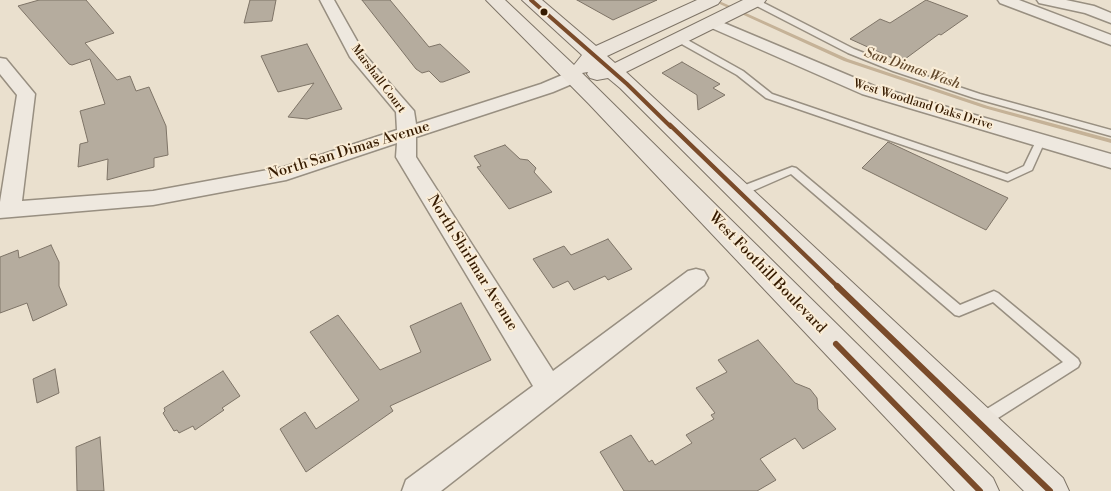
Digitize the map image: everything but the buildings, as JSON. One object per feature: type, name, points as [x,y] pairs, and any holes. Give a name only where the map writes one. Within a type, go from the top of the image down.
[{"type":"main road","name":"West Foothill Boulevard","points":[[495,0],[597,99],[980,491]]},
{"type":"main road","points":[[531,0],[612,72],[739,192],[1050,491]]},
{"type":"main road","name":"North San Dimas Avenue","points":[[573,77],[593,55],[708,2]]},
{"type":"main road","name":"North San Dimas Avenue","points":[[573,77],[612,72],[681,40],[738,9]]},
{"type":"street","name":"Marshall Court","points":[[327,0],[358,57],[406,110],[408,133]]},
{"type":"street","points":[[1005,0],[1107,35]]},
{"type":"street","points":[[1044,0],[1089,9],[1111,18]]},
{"type":"street","name":"West Woodland Oaks Drive","points":[[738,9],[868,90],[1111,161]]},
{"type":"street","points":[[0,63],[26,94],[5,209]]},
{"type":"street","name":"North San Dimas Avenue","points":[[5,209],[153,198],[286,173],[541,90],[573,77]]},
{"type":"street","name":"North Shirlmar Avenue","points":[[408,133],[406,157],[550,390]]},
{"type":"street","points":[[417,491],[696,278]]},
{"type":"lane","points":[[738,9],[896,69],[977,96],[1111,133]]},
{"type":"lane","points":[[681,40],[740,73],[769,96],[1008,178],[1028,168],[1040,141]]},
{"type":"lane","points":[[739,192],[792,170],[959,311],[994,296],[1073,363],[1022,397],[978,422]]},
{"type":"waterway","name":"San Dimas Wash","points":[[713,0],[846,60],[986,107],[1111,141]]},
{"type":"transit line","points":[[531,0],[627,84],[1050,491]]},
{"type":"transit line","points":[[836,344],[980,491]]}]
